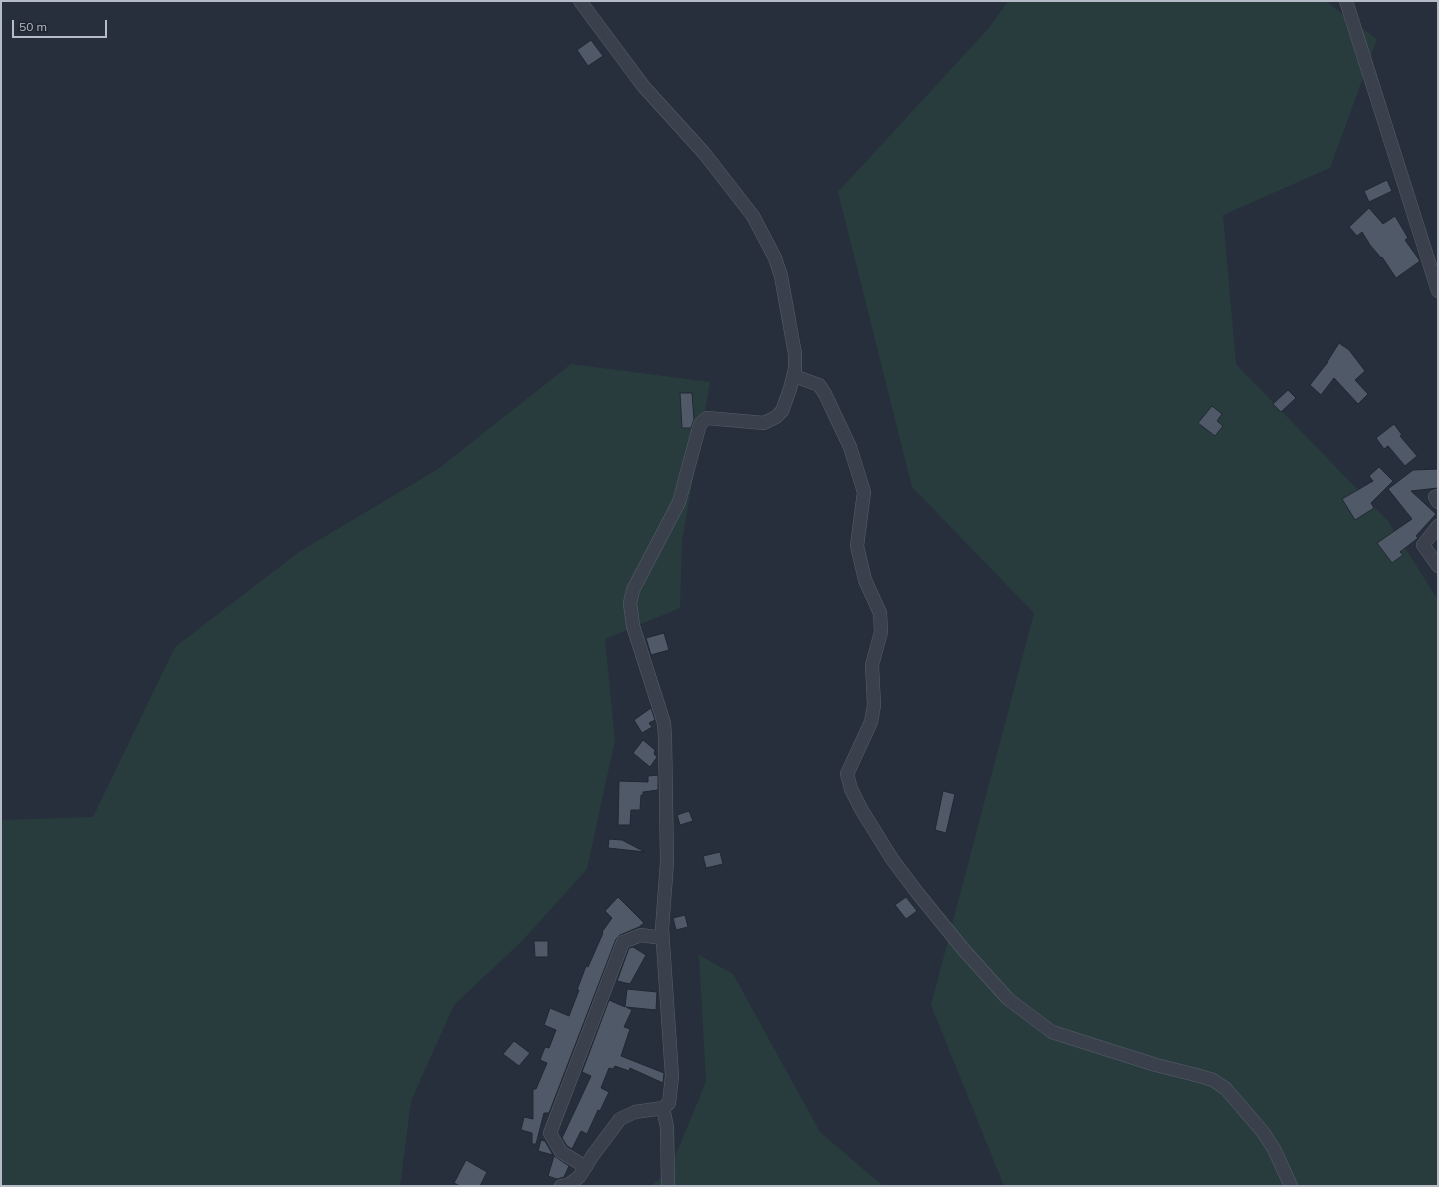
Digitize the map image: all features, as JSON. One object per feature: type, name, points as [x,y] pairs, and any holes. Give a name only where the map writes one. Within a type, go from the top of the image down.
[{"type":"street","points":[[561,1186],[568,1186],[579,1177],[592,1155],[620,1119],[635,1112],[663,1108],[669,1103],[672,1076],[662,938],[667,862],[664,723],[633,626],[630,602],[633,590],[679,502],[698,432],[703,421],[707,418],[757,423],[769,421],[782,411],[794,376],[795,354],[781,276],[775,258],[760,228],[743,201],[704,152],[644,87],[580,1]]},
{"type":"street","points":[[1346,1],[1438,291]]},
{"type":"street","points":[[794,376],[819,385],[825,394],[850,447],[864,492],[857,546],[865,580],[880,613],[881,632],[872,665],[874,705],[871,722],[847,774],[851,789],[861,809],[892,859],[916,891],[963,949],[1008,999],[1052,1032],[1156,1065],[1212,1080],[1226,1089],[1264,1132],[1274,1149],[1291,1186]]},
{"type":"street","points":[[1438,496],[1435,497],[1438,502]]},
{"type":"street","points":[[1438,526],[1423,545],[1438,566]]},
{"type":"street","points":[[586,1167],[561,1152],[550,1133],[623,942],[641,935],[662,938]]},
{"type":"street","points":[[663,1108],[667,1127],[668,1186]]},
{"type":"shaded area","points":[[1008,1],[1325,1],[1377,39],[1330,168],[1223,215],[1236,364],[1388,521],[1438,600],[1438,1186],[1004,1186],[931,1005],[1034,613],[912,487],[838,192],[988,29]]},
{"type":"shaded area","points":[[571,364],[710,382],[682,541],[680,608],[605,639],[615,740],[587,869],[522,941],[454,1005],[411,1101],[400,1186],[1,1186],[1,820],[93,817],[175,647],[299,552],[438,469]]},
{"type":"shaded area","points":[[699,955],[733,974],[820,1132],[883,1186],[651,1186],[669,1171],[706,1082]]},
{"type":"building","points":[[591,40],[603,56],[588,66],[577,50]]},
{"type":"building","points":[[1387,180],[1392,191],[1369,202],[1364,191]]},
{"type":"building","points":[[1369,208],[1383,224],[1395,216],[1408,238],[1405,240],[1420,261],[1396,278],[1382,257],[1381,258],[1370,245],[1362,232],[1357,236],[1349,227]]},
{"type":"building","points":[[1339,343],[1349,350],[1365,371],[1355,380],[1368,394],[1358,404],[1334,378],[1321,395],[1310,385],[1328,362]]},
{"type":"building","points":[[1288,390],[1296,398],[1281,412],[1273,404]]},
{"type":"building","points":[[680,393],[692,393],[694,419],[691,428],[682,428]]},
{"type":"building","points":[[1212,406],[1222,414],[1217,421],[1223,426],[1215,436],[1198,423]]},
{"type":"building","points":[[1394,424],[1402,435],[1400,436],[1417,456],[1405,466],[1388,446],[1384,449],[1376,438]]},
{"type":"building","points":[[1379,467],[1393,481],[1371,503],[1374,508],[1355,520],[1342,499],[1373,481],[1369,476]]},
{"type":"building","points":[[1438,469],[1438,488],[1411,491],[1436,514],[1416,536],[1418,538],[1400,552],[1403,555],[1392,563],[1377,543],[1412,519],[1388,489],[1413,470]]},
{"type":"building","points":[[664,633],[669,650],[651,655],[646,638]]},
{"type":"building","points":[[651,708],[655,720],[649,723],[652,727],[642,733],[634,720]]},
{"type":"building","points":[[643,740],[655,750],[654,754],[657,757],[650,767],[633,753]]},
{"type":"building","points":[[658,775],[658,790],[643,792],[643,795],[641,795],[640,810],[631,810],[630,825],[618,825],[619,781],[648,782],[648,776]]},
{"type":"building","points":[[943,791],[955,794],[946,833],[935,830]]},
{"type":"building","points":[[689,811],[693,821],[680,825],[677,815]]},
{"type":"building","points":[[609,839],[622,840],[645,852],[608,848]]},
{"type":"building","points":[[720,852],[723,864],[706,868],[703,856]]},
{"type":"building","points":[[618,897],[644,923],[639,927],[620,935],[616,939],[549,1113],[544,1113],[536,1144],[532,1144],[532,1133],[521,1130],[524,1117],[533,1119],[533,1089],[536,1089],[547,1063],[540,1060],[545,1047],[549,1048],[556,1030],[544,1025],[550,1008],[569,1016],[586,966],[588,967],[603,933],[602,932],[612,918],[605,911]]},
{"type":"building","points":[[906,897],[917,911],[906,919],[895,905]]},
{"type":"building","points":[[685,915],[688,927],[676,930],[673,918]]},
{"type":"building","points":[[534,941],[548,941],[548,957],[535,957]]},
{"type":"building","points":[[633,947],[646,955],[630,984],[617,981],[629,948]]},
{"type":"building","points":[[627,989],[657,992],[656,1010],[626,1007],[632,1010],[624,1027],[630,1029],[621,1056],[664,1073],[663,1083],[630,1068],[629,1071],[615,1066],[613,1069],[609,1068],[601,1088],[609,1092],[600,1111],[598,1110],[587,1134],[581,1131],[572,1149],[567,1146],[562,1138],[591,1076],[582,1072],[609,1000],[625,1007]]},
{"type":"building","points":[[514,1041],[530,1053],[519,1066],[503,1054]]},
{"type":"building","points":[[541,1140],[545,1141],[553,1155],[538,1151]]},
{"type":"building","points":[[554,1156],[569,1166],[564,1177],[557,1179],[548,1176]]},
{"type":"building","points":[[466,1160],[487,1172],[480,1186],[460,1186],[454,1183]]}]
